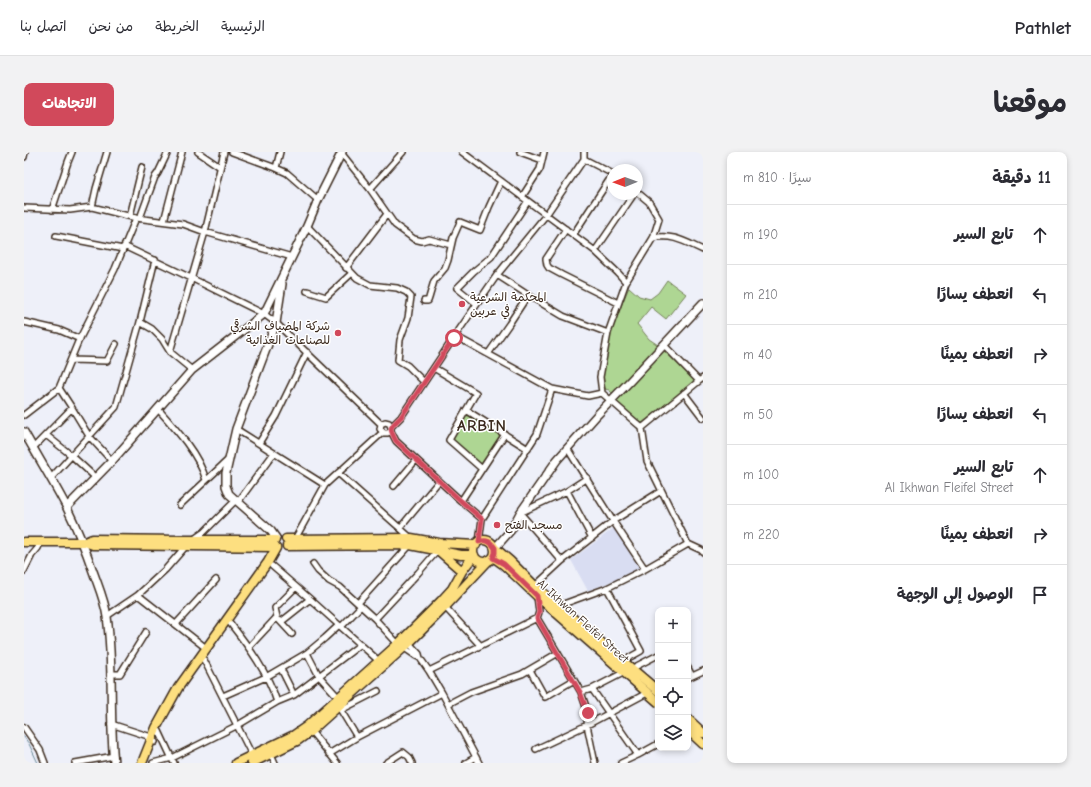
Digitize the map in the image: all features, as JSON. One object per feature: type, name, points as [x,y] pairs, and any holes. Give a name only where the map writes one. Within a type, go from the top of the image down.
[{"type":"main road","points":[[66,507],[112,461],[192,370],[264,314],[342,153]]},
{"type":"main road","points":[[147,763],[158,723],[170,701],[188,673],[230,623],[272,566],[279,544],[271,531],[229,494],[226,486],[226,473],[236,429],[276,323],[283,276]]},
{"type":"main road","points":[[236,763],[270,754],[297,741],[338,697],[381,663],[445,607],[491,559],[495,553],[495,548],[511,530],[520,514],[557,460],[597,415],[703,304]]},
{"type":"main road","points":[[24,432],[51,478],[84,542],[103,601],[110,638],[111,724],[114,760]]},
{"type":"main road","points":[[24,542],[84,542],[92,539],[189,543],[279,544],[411,541]]},
{"type":"main road","points":[[142,763],[153,741],[206,653],[279,544],[295,539],[411,541],[439,547],[461,555],[474,555],[481,561],[485,562],[491,559]]},
{"type":"main road","points":[[439,547],[487,541],[490,542],[495,548]]},
{"type":"main road","points":[[403,643],[452,589],[462,571],[474,555],[477,543]]},
{"type":"main road","points":[[439,547],[462,571]]},
{"type":"main road","name":"Al Ikhwan Fleifel Street","points":[[495,548],[535,586],[632,669],[655,694]]},
{"type":"main road","name":"Al Ikhwan Fleifel Street","points":[[491,559],[504,564],[537,596],[623,672],[655,694]]},
{"type":"main road","points":[[252,759],[309,728],[340,708],[381,663]]},
{"type":"main road","points":[[691,722],[703,733]]},
{"type":"main road","points":[[691,733],[703,744]]},
{"type":"street","points":[[24,157],[25,152]]},
{"type":"street","points":[[52,210],[72,152]]},
{"type":"street","points":[[92,207],[107,152]]},
{"type":"street","points":[[24,414],[59,388],[80,339],[115,269],[155,177],[168,152]]},
{"type":"street","points":[[164,221],[182,152]]},
{"type":"street","points":[[198,152],[220,167]]},
{"type":"street","points":[[170,352],[205,232],[224,152]]},
{"type":"street","points":[[232,152],[287,173],[318,200]]},
{"type":"street","points":[[276,168],[280,152]]},
{"type":"street","points":[[370,189],[403,152]]},
{"type":"street","points":[[462,152],[595,251],[626,282]]},
{"type":"street","points":[[520,152],[542,160]]},
{"type":"street","points":[[522,197],[540,169],[544,152]]},
{"type":"street","points":[[382,432],[388,434],[401,417],[497,275],[546,215],[584,159],[584,152]]},
{"type":"street","points":[[342,153],[370,189],[395,225],[414,239],[422,241],[429,239],[451,245]]},
{"type":"street","points":[[584,159],[607,171]]},
{"type":"street","points":[[130,216],[142,167]]},
{"type":"street","points":[[424,301],[428,301],[434,281],[445,268],[455,231],[460,222],[480,230],[501,181]]},
{"type":"street","points":[[573,235],[607,183]]},
{"type":"street","points":[[643,197],[649,202],[658,219],[653,238],[626,282],[608,333],[600,377],[602,393],[642,428],[647,461],[661,490],[688,544],[703,552]]},
{"type":"street","points":[[595,251],[630,200]]},
{"type":"street","points":[[477,304],[458,288],[474,271],[491,257],[528,201]]},
{"type":"street","points":[[24,208],[70,210],[92,207],[138,218],[182,224],[292,257]]},
{"type":"street","points":[[346,268],[387,214]]},
{"type":"street","points":[[307,226],[357,278],[370,285],[397,288],[406,292],[411,298],[408,318],[400,340],[398,360],[408,366],[424,382]]},
{"type":"street","points":[[566,229],[546,259],[549,268],[618,303]]},
{"type":"street","points":[[56,236],[124,248],[155,260],[264,314],[276,323],[307,352],[381,424]]},
{"type":"street","points":[[653,238],[660,236],[673,237],[703,250]]},
{"type":"street","points":[[51,478],[116,407],[140,322],[155,260]]},
{"type":"street","points":[[307,291],[326,297],[352,273]]},
{"type":"street","points":[[497,275],[562,316],[608,333]]},
{"type":"street","points":[[488,354],[528,295]]},
{"type":"street","points":[[24,322],[59,330],[80,339]]},
{"type":"street","points":[[140,322],[152,329],[162,339],[170,352],[192,370]]},
{"type":"street","points":[[455,336],[552,389],[588,396],[602,393]]},
{"type":"street","points":[[71,360],[107,361],[116,344]]},
{"type":"street","points":[[642,428],[701,380],[664,345]]},
{"type":"street","points":[[259,443],[276,416],[307,352]]},
{"type":"street","points":[[434,368],[476,393],[449,440],[482,469]]},
{"type":"street","points":[[59,388],[89,436],[112,461]]},
{"type":"street","points":[[477,543],[482,519],[538,434],[552,389]]},
{"type":"street","points":[[684,393],[703,418]]},
{"type":"street","points":[[33,448],[72,408]]},
{"type":"street","points":[[158,409],[179,432],[203,470],[206,480]]},
{"type":"street","points":[[466,410],[528,449]]},
{"type":"street","points":[[381,424],[387,422],[390,424],[396,441],[482,519]]},
{"type":"street","points":[[381,424],[380,429],[382,432]]},
{"type":"street","points":[[236,429],[325,485]]},
{"type":"street","points":[[295,539],[325,485],[382,432]]},
{"type":"street","points":[[461,501],[505,434]]},
{"type":"street","points":[[46,435],[72,455],[96,478]]},
{"type":"street","points":[[568,448],[645,569]]},
{"type":"street","points":[[107,616],[138,595],[165,570],[189,543],[204,532],[237,501],[274,453]]},
{"type":"street","points":[[180,505],[228,459]]},
{"type":"street","points":[[394,486],[416,460]]},
{"type":"street","points":[[223,696],[266,677],[307,654],[340,626],[411,541],[400,528],[338,473]]},
{"type":"street","points":[[562,561],[520,514],[567,491],[587,478]]},
{"type":"street","points":[[400,528],[440,481]]},
{"type":"street","points":[[535,586],[562,561],[614,521],[661,490]]},
{"type":"street","points":[[567,491],[592,538]]},
{"type":"street","points":[[24,571],[40,542]]},
{"type":"street","points":[[558,606],[607,588],[645,569],[688,544]]},
{"type":"street","points":[[375,619],[418,573],[439,547]]},
{"type":"street","points":[[313,564],[329,581],[340,587],[420,658],[442,693],[479,763]]},
{"type":"street","points":[[272,566],[310,598],[381,663]]},
{"type":"street","points":[[176,624],[216,580]]},
{"type":"street","points":[[292,634],[277,617],[275,608],[296,587]]},
{"type":"street","points":[[607,588],[641,651],[623,661]]},
{"type":"street","points":[[138,595],[176,624],[206,653],[223,696],[238,725],[252,759]]},
{"type":"street","points":[[429,671],[537,618],[539,612],[537,596]]},
{"type":"street","points":[[281,622],[310,598]]},
{"type":"street","points":[[445,607],[480,645]]},
{"type":"street","points":[[249,647],[277,617]]},
{"type":"street","points":[[537,618],[580,692],[588,713],[587,725],[595,763]]},
{"type":"street","points":[[230,623],[249,647],[274,690],[277,702]]},
{"type":"street","points":[[111,674],[120,674],[146,632]]},
{"type":"street","points":[[153,763],[173,760],[277,702],[294,695],[361,644]]},
{"type":"street","points":[[448,704],[471,692],[513,678],[530,670],[558,653]]},
{"type":"street","points":[[307,654],[319,676],[338,697]]},
{"type":"street","points":[[580,692],[592,689],[655,657]]},
{"type":"street","points":[[281,669],[294,695]]},
{"type":"street","points":[[530,670],[545,697],[574,680]]},
{"type":"street","points":[[691,677],[703,671]]},
{"type":"street","points":[[592,689],[638,755]]},
{"type":"street","points":[[357,737],[340,708],[378,692]]},
{"type":"street","points":[[330,754],[357,737],[442,693]]},
{"type":"street","points":[[536,749],[655,694]]},
{"type":"street","points":[[111,724],[148,736],[149,739],[153,741]]},
{"type":"street","points":[[24,727],[40,750],[45,763]]},
{"type":"street","points":[[309,728],[337,763]]},
{"type":"street","points":[[159,731],[173,760]]},
{"type":"street","points":[[621,763],[655,746]]},
{"type":"street","points":[[386,763],[403,752],[409,757],[412,763]]},
{"type":"street","points":[[270,754],[275,763]]},
{"type":"street","points":[[466,763],[476,757]]},
{"type":"street","points":[[75,763],[114,760]]},
{"type":"shaded area","points":[[614,528],[640,568],[588,591],[571,560]]},
{"type":"green space","points":[[667,280],[686,294],[666,319],[651,307],[637,324],[649,339],[658,345],[695,381],[642,423],[618,405],[616,397],[609,390],[605,389],[603,376],[610,333],[629,287],[639,296],[650,299],[658,293]]},
{"type":"green space","points":[[467,412],[503,435],[482,466],[451,439]]},
{"type":"waterway","points":[[24,737],[38,763]]},
{"type":"place","name":"المحكمة الشرعية في عربين","points":[[462,304]]},
{"type":"place","name":"شركة المضياف الشرقي للصناعات الغذائية","points":[[338,333]]},
{"type":"place","name":"مسجد الفتح","points":[[497,525]]},
{"type":"district","name":"ARBIN","points":[[482,425]]},
{"type":"route","points":[[454,338],[401,417],[391,427],[391,431],[396,441],[482,519],[479,542],[483,540],[490,542],[495,548],[493,558],[504,564],[537,596],[539,603],[537,618],[580,692],[588,713]]}]
